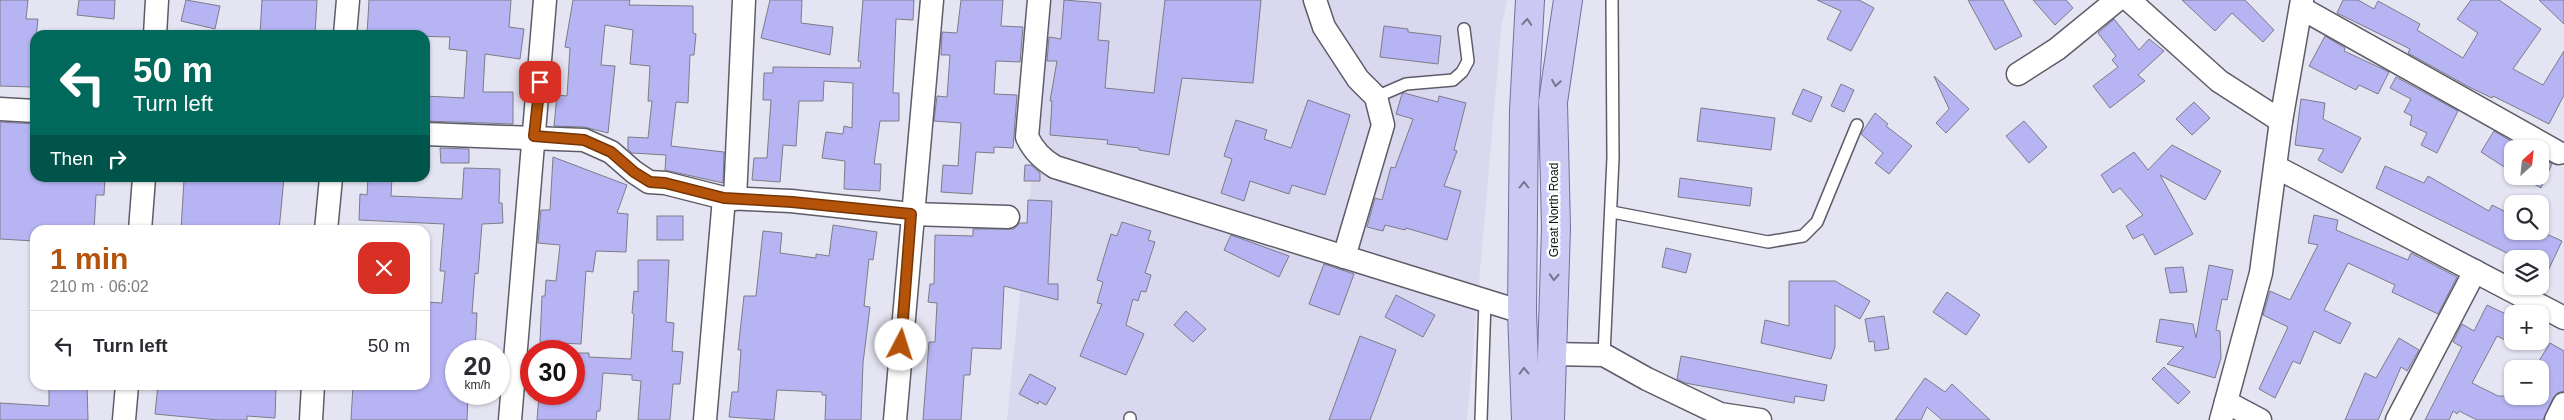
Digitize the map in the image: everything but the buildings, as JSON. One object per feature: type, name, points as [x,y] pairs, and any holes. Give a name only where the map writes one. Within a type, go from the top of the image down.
[{"type":"main road","points":[[1526,420],[1522,312],[1524,110],[1530,0]]},
{"type":"main road","name":"Great North Road","points":[[1550,420],[1550,354],[1556,228],[1553,102],[1568,0]]},
{"type":"street","points":[[154,30],[157,0]]},
{"type":"street","points":[[345,30],[348,0]]},
{"type":"street","points":[[510,420],[546,0]]},
{"type":"street","points":[[705,420],[729,199],[744,0]]},
{"type":"street","points":[[895,420],[911,214],[932,0]]},
{"type":"street","points":[[1039,0],[1027,137],[1032,148],[1042,159],[1055,167],[1522,312]]},
{"type":"street","points":[[1315,0],[1324,28],[1358,79],[1376,97],[1383,125],[1344,257]]},
{"type":"street","points":[[2018,74],[2057,49],[2117,0]]},
{"type":"street","points":[[2129,0],[2219,81],[2281,121]]},
{"type":"street","points":[[2260,420],[2224,411],[2261,273],[2281,121],[2302,4],[2560,153]]},
{"type":"street","points":[[0,109],[30,111]]},
{"type":"street","points":[[430,134],[487,138],[534,136],[584,140],[611,152],[634,172],[650,182],[665,183],[729,199],[792,202],[911,214],[1008,217]]},
{"type":"street","points":[[2276,167],[2564,318]]},
{"type":"street","points":[[140,225],[144,182]]},
{"type":"street","points":[[326,225],[330,182]]},
{"type":"street","points":[[2397,420],[2475,271]]},
{"type":"street","points":[[1550,354],[1604,355],[1647,380],[1720,417],[1760,420]]},
{"type":"street","points":[[124,420],[127,390]]},
{"type":"street","points":[[310,420],[313,390]]},
{"type":"street","points":[[2556,420],[2564,404]]},
{"type":"lane","points":[[1604,355],[1612,212],[1612,0]]},
{"type":"lane","points":[[1376,97],[1406,84],[1453,80],[1462,72],[1468,61],[1464,29]]},
{"type":"lane","points":[[1612,212],[1768,242],[1803,236],[1817,222],[1857,125]]},
{"type":"lane","points":[[1481,420],[1485,301]]},
{"type":"shaded area","points":[[1050,0],[1507,0],[1501,30],[1467,420],[1007,420]]},
{"type":"route","points":[[540,82],[534,136],[584,140],[611,152],[634,172],[650,182],[665,183],[724,198],[792,202],[911,214],[901,345]]}]
